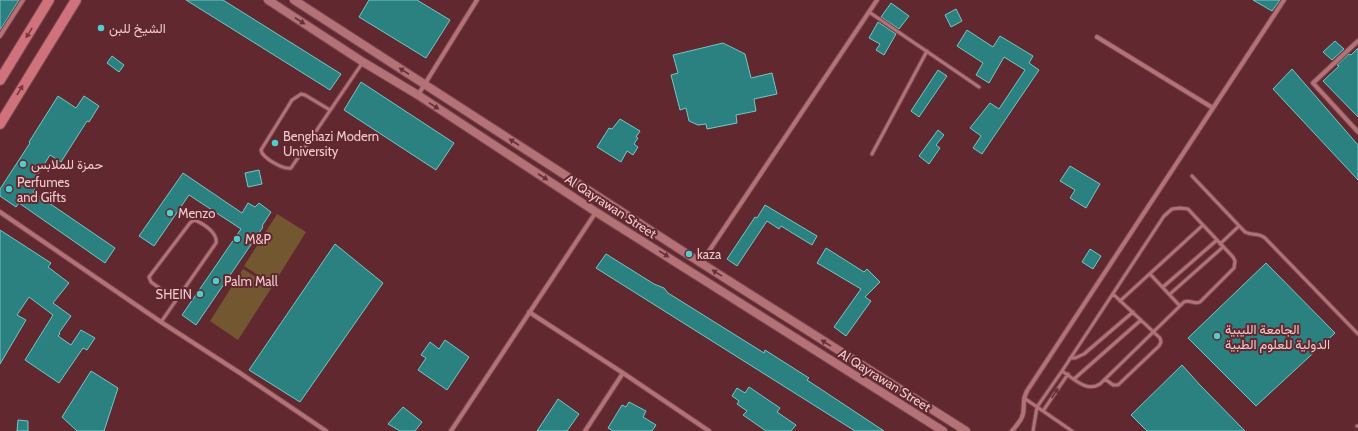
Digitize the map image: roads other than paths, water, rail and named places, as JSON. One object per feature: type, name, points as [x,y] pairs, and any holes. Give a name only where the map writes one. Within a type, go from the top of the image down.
[{"type":"main road","points":[[0,80],[49,0]]},
{"type":"main road","points":[[0,124],[76,0]]},
{"type":"main road","name":"Al Qayrawan Street","points":[[268,0],[363,62],[418,95],[596,212],[943,431]]},
{"type":"main road","name":"Al Qayrawan Street","points":[[294,0],[701,263],[966,431]]},
{"type":"street","points":[[0,36],[23,0]]},
{"type":"street","points":[[418,95],[477,0]]},
{"type":"street","points":[[701,263],[877,0]]},
{"type":"street","points":[[1012,431],[1022,419],[1024,398],[1284,0]]},
{"type":"street","points":[[1097,37],[1213,108]]},
{"type":"street","points":[[1358,41],[1313,83],[1358,132]]},
{"type":"street","points":[[0,212],[161,322],[240,373],[325,431]]},
{"type":"street","points":[[451,431],[596,212]]},
{"type":"street","points":[[529,312],[624,373],[709,431]]},
{"type":"street","points":[[585,431],[624,373]]},
{"type":"lane","points":[[869,12],[979,87]]},
{"type":"lane","points":[[872,154],[927,51]]},
{"type":"lane","points":[[330,110],[301,94],[292,100],[261,150],[262,153],[264,156],[283,168],[291,168],[363,62]]},
{"type":"lane","points":[[1192,176],[1247,233],[1258,234],[1265,238],[1358,334]]},
{"type":"lane","points":[[1033,431],[1037,407],[1168,212],[1177,208],[1188,209],[1235,261],[1233,271],[1200,302],[1195,303],[1186,301],[1096,386],[1089,387],[1074,379],[1062,370]]},
{"type":"lane","points":[[161,322],[216,243],[217,238],[215,235],[200,222],[194,220],[190,223],[149,277],[151,282],[176,300]]},
{"type":"lane","points":[[1120,301],[1203,226]]},
{"type":"lane","points":[[1220,244],[1239,226]]},
{"type":"lane","points":[[1163,287],[1217,240]]},
{"type":"lane","points":[[1170,294],[1223,247]]},
{"type":"lane","points":[[1150,274],[1180,306]]},
{"type":"lane","points":[[1105,379],[1113,385],[1118,384],[1159,346],[1161,340],[1113,294]]},
{"type":"lane","points":[[1070,358],[1075,358],[1084,354],[1133,312]]},
{"type":"lane","points":[[1074,379],[1141,320]]},
{"type":"lane","points":[[1043,411],[1068,374]]},
{"type":"lane","points":[[1024,398],[1072,431]]},
{"type":"place","name":"الشيخ للبن","points":[[101,28]]},
{"type":"place","name":"Benghazi Modern University","points":[[275,143]]},
{"type":"place","name":"حمزة للملابس","points":[[23,164]]},
{"type":"place","name":"Perfumes and Gifts","points":[[9,189]]},
{"type":"place","name":"Menzo","points":[[170,213]]},
{"type":"place","name":"M&P","points":[[237,239]]},
{"type":"place","name":"kaza","points":[[689,254]]},
{"type":"place","name":"Palm Mall","points":[[216,281]]},
{"type":"place","name":"SHEIN","points":[[200,294]]},
{"type":"place","name":"الجامعة الليبية الدولية للعلوم الطبية","points":[[1217,336]]}]
